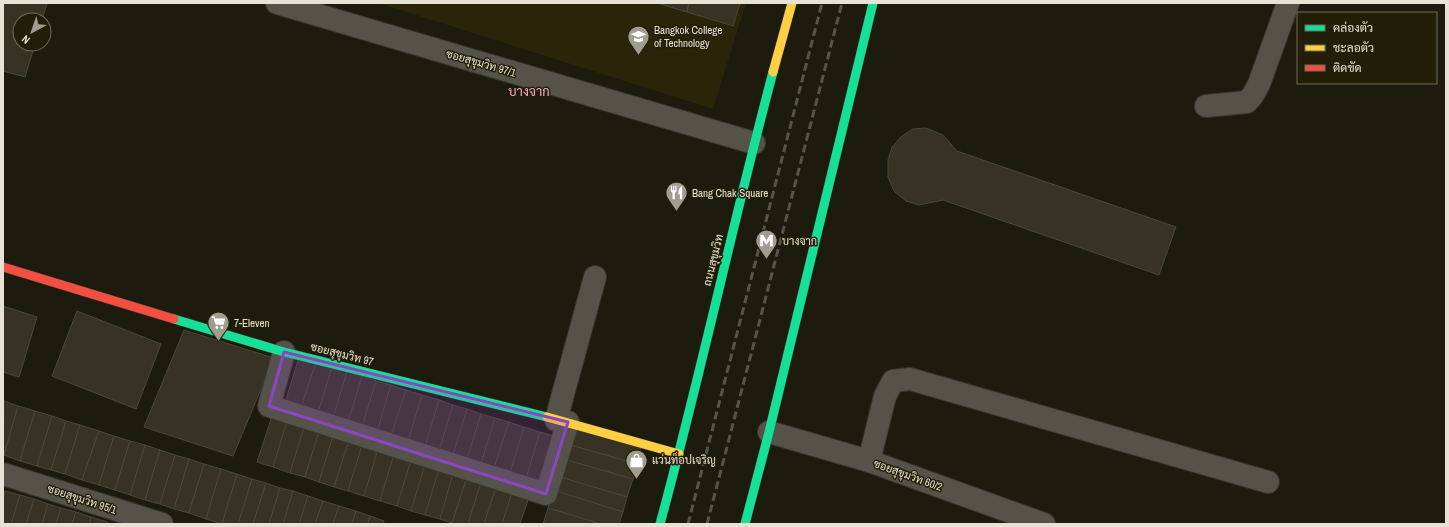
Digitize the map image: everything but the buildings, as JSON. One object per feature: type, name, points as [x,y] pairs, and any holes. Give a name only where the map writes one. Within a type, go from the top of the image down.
[{"type":"main road","name":"ถนนสุขุมวิท","points":[[660,524],[679,454],[754,143],[792,3]]},
{"type":"main road","points":[[745,524],[769,432],[873,3]]},
{"type":"main road","name":"ซอยสุขุมวิท 97","points":[[3,267],[284,352],[562,421],[679,454]]},
{"type":"street","name":"ซอยสุขุมวิท 97/1","points":[[277,3],[754,143]]},
{"type":"street","points":[[1206,106],[1247,102],[1253,95],[1259,84],[1288,3]]},
{"type":"street","points":[[284,352],[269,406],[546,494],[595,277]]},
{"type":"street","points":[[869,461],[885,396],[893,381],[910,379],[1268,482]]},
{"type":"street","name":"ซอยสุขุมวิท 60/2","points":[[769,432],[869,461],[1044,524]]},
{"type":"street","name":"ซอยสุขุมวิท 95/1","points":[[3,474],[162,524]]},
{"type":"highlighted area","points":[[284,352],[568,422],[546,494],[269,406]]},
{"type":"shaded area","name":"Bangkok College of Technology","points":[[378,3],[746,3],[713,109]]},
{"type":"railway","points":[[688,524],[822,3]]},
{"type":"railway","points":[[707,524],[842,3]]},
{"type":"traffic: fast","points":[[745,524],[769,432],[873,3]]},
{"type":"traffic: fast","points":[[660,524],[773,72]]},
{"type":"traffic: fast","points":[[174,319],[284,352],[547,417]]},
{"type":"traffic: slow","points":[[773,72],[792,3]]},
{"type":"traffic: slow","points":[[547,417],[679,454]]},
{"type":"traffic: jam","points":[[3,267],[174,319]]},
{"type":"place","name":"Bangkok College of Technology","points":[[638,56]]},
{"type":"place","name":"Bang Chak Square","points":[[677,212]]},
{"type":"place","name":"บางจาก","points":[[766,260]]},
{"type":"place","name":"7-Eleven","points":[[218,342]]},
{"type":"place","name":"แว่นท็อปเจริญ","points":[[636,480]]},
{"type":"district","name":"บางจาก","points":[[529,91]]}]
